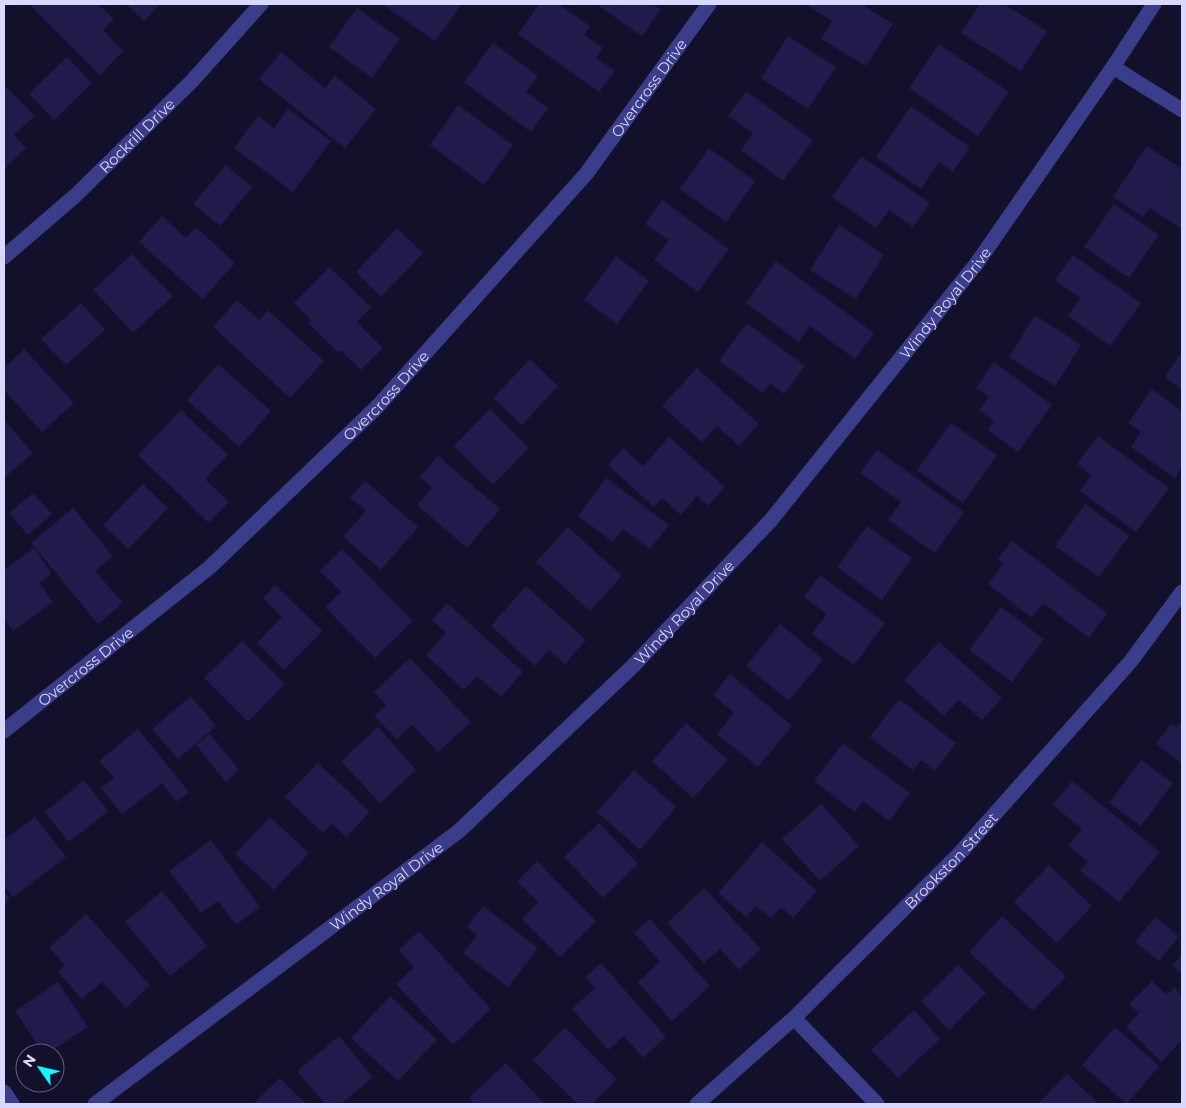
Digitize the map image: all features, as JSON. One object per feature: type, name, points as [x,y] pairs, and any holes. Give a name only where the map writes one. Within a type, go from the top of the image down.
[{"type":"street","name":"Rockrill Drive","points":[[4,257],[76,195],[192,81],[261,4]]},
{"type":"street","name":"Overcross Drive","points":[[4,730],[210,567],[377,407],[586,174],[709,4]]},
{"type":"street","name":"Windy Royal Drive","points":[[94,1104],[459,831],[634,666],[771,520],[977,263],[1113,67],[1154,4]]},
{"type":"street","points":[[1113,67],[1182,110]]},
{"type":"street","name":"Brookston Street","points":[[697,1104],[794,1018],[960,853],[1131,661],[1182,592]]},
{"type":"street","points":[[794,1018],[877,1104]]},
{"type":"street","points":[[4,1092],[12,1104]]},
{"type":"building","points":[[29,4],[98,4],[114,19],[103,30],[123,51],[100,75]]},
{"type":"building","points":[[126,4],[160,4],[144,21]]},
{"type":"building","points":[[382,4],[462,4],[435,41]]},
{"type":"building","points":[[539,4],[558,4],[590,26],[584,35],[603,48],[596,58],[615,71],[599,92],[518,34]]},
{"type":"building","points":[[596,4],[652,4],[661,9],[642,36]]},
{"type":"building","points":[[805,4],[861,4],[893,24],[866,66],[821,39],[832,21]]},
{"type":"building","points":[[980,4],[1004,4],[1047,31],[1021,71],[961,33]]},
{"type":"building","points":[[357,8],[400,39],[372,78],[329,47]]},
{"type":"building","points":[[788,36],[836,67],[808,109],[761,78]]},
{"type":"building","points":[[493,43],[538,76],[526,92],[548,108],[531,132],[464,82]]},
{"type":"building","points":[[939,44],[1009,92],[978,136],[909,88]]},
{"type":"building","points":[[281,52],[325,88],[335,76],[376,109],[345,148],[259,79]]},
{"type":"building","points":[[67,57],[92,83],[54,120],[29,94]]},
{"type":"building","points":[[4,85],[35,116],[14,135],[26,148],[4,169]]},
{"type":"building","points":[[746,91],[813,140],[783,181],[741,150],[753,133],[728,116]]},
{"type":"building","points":[[458,105],[513,145],[484,185],[430,145]]},
{"type":"building","points":[[911,106],[970,147],[953,172],[939,162],[921,189],[876,157]]},
{"type":"building","points":[[288,109],[331,141],[293,192],[234,148],[258,116],[274,128]]},
{"type":"building","points":[[1147,146],[1182,169],[1182,229],[1150,208],[1143,217],[1113,197]]},
{"type":"building","points":[[709,148],[755,181],[726,222],[680,189]]},
{"type":"building","points":[[861,156],[930,203],[913,227],[889,210],[876,228],[832,197]]},
{"type":"building","points":[[226,165],[252,187],[220,226],[193,204]]},
{"type":"building","points":[[662,200],[729,249],[698,292],[654,260],[669,240],[645,224]]},
{"type":"building","points":[[1114,204],[1159,235],[1129,278],[1084,247]]},
{"type":"building","points":[[162,216],[186,238],[196,227],[235,263],[203,299],[139,242]]},
{"type":"building","points":[[839,225],[884,255],[856,299],[810,270]]},
{"type":"building","points":[[397,228],[423,253],[381,297],[356,272]]},
{"type":"building","points":[[132,254],[173,296],[133,333],[93,290]]},
{"type":"building","points":[[1073,255],[1141,303],[1110,346],[1068,316],[1080,298],[1055,280]]},
{"type":"building","points":[[616,256],[649,281],[617,324],[584,300]]},
{"type":"building","points":[[776,261],[874,333],[855,359],[810,326],[799,342],[746,303]]},
{"type":"building","points":[[329,267],[371,307],[357,322],[383,348],[361,370],[340,350],[338,352],[308,323],[311,320],[294,303]]},
{"type":"building","points":[[237,300],[259,320],[268,310],[324,361],[290,398],[213,327]]},
{"type":"building","points":[[81,303],[105,330],[66,365],[41,339]]},
{"type":"building","points":[[1035,315],[1081,345],[1055,386],[1009,357]]},
{"type":"building","points":[[747,323],[805,366],[784,394],[770,383],[763,393],[719,361]]},
{"type":"building","points":[[24,349],[74,403],[42,432],[4,390],[4,368]]},
{"type":"building","points":[[1182,352],[1182,390],[1165,377]]},
{"type":"building","points":[[530,359],[558,386],[522,425],[493,398]]},
{"type":"building","points":[[994,362],[1052,405],[1018,452],[988,430],[994,421],[979,410],[989,397],[976,388]]},
{"type":"building","points":[[218,364],[271,411],[239,447],[187,400]]},
{"type":"building","points":[[697,368],[759,424],[739,446],[717,426],[702,442],[662,406]]},
{"type":"building","points":[[1152,389],[1182,411],[1182,467],[1175,478],[1131,447],[1141,432],[1128,423]]},
{"type":"building","points":[[490,409],[529,448],[493,485],[454,446]]},
{"type":"building","points":[[181,410],[228,455],[205,479],[229,502],[209,523],[138,455]]},
{"type":"building","points":[[4,420],[33,453],[4,478]]},
{"type":"building","points":[[951,423],[997,455],[963,503],[917,470]]},
{"type":"building","points":[[1098,436],[1169,488],[1136,532],[1080,491],[1091,475],[1077,464]]},
{"type":"building","points":[[669,437],[725,487],[708,506],[697,496],[681,515],[662,498],[654,507],[608,465],[623,448],[643,466]]},
{"type":"building","points":[[877,450],[964,512],[935,553],[888,520],[901,502],[860,473]]},
{"type":"building","points":[[438,456],[500,509],[467,548],[417,505],[432,488],[420,477]]},
{"type":"building","points":[[606,478],[669,525],[650,549],[623,529],[613,542],[578,516]]},
{"type":"building","points":[[365,481],[418,527],[381,570],[343,537],[366,511],[350,498]]},
{"type":"building","points":[[143,484],[168,508],[128,549],[103,525]]},
{"type":"building","points":[[33,493],[52,514],[28,535],[9,513]]},
{"type":"building","points":[[1085,504],[1129,536],[1099,577],[1055,546]]},
{"type":"building","points":[[73,508],[113,556],[95,571],[123,603],[98,624],[31,543]]},
{"type":"building","points":[[867,526],[912,558],[882,600],[837,567]]},
{"type":"building","points":[[568,527],[622,576],[590,611],[536,562]]},
{"type":"building","points":[[1012,541],[1107,613],[1089,638],[1043,603],[1032,618],[988,584],[1004,563],[998,559]]},
{"type":"building","points":[[34,548],[52,574],[39,583],[53,602],[13,631],[4,618],[4,570]]},
{"type":"building","points":[[342,549],[413,621],[375,658],[325,607],[341,592],[320,571]]},
{"type":"building","points":[[820,575],[885,623],[854,665],[812,634],[827,614],[804,597]]},
{"type":"building","points":[[275,585],[323,631],[284,670],[257,643],[282,617],[263,598]]},
{"type":"building","points":[[526,586],[586,640],[565,664],[549,650],[535,666],[491,626]]},
{"type":"building","points":[[447,603],[523,672],[501,697],[477,676],[464,690],[426,655],[446,633],[432,620]]},
{"type":"building","points":[[1001,607],[1044,639],[1012,682],[969,650]]},
{"type":"building","points":[[780,624],[823,659],[789,701],[746,666]]},
{"type":"building","points":[[242,641],[285,684],[248,722],[204,678]]},
{"type":"building","points":[[939,642],[1002,698],[982,720],[959,700],[944,716],[904,680]]},
{"type":"building","points":[[410,658],[471,722],[438,752],[412,725],[397,739],[374,716],[386,705],[374,692]]},
{"type":"building","points":[[730,674],[792,726],[758,767],[717,734],[734,713],[713,695]]},
{"type":"building","points":[[191,696],[216,726],[178,759],[152,729]]},
{"type":"building","points":[[899,699],[956,743],[935,771],[921,760],[913,770],[870,737]]},
{"type":"building","points":[[1182,720],[1182,763],[1156,744],[1171,723],[1177,727]]},
{"type":"building","points":[[686,723],[728,760],[693,798],[652,761]]},
{"type":"building","points":[[378,727],[416,770],[380,803],[341,761]]},
{"type":"building","points":[[138,729],[189,792],[177,802],[162,783],[122,814],[101,788],[114,778],[99,761]]},
{"type":"building","points":[[210,734],[239,770],[226,782],[196,745]]},
{"type":"building","points":[[843,743],[910,793],[889,821],[863,801],[855,812],[814,781]]},
{"type":"building","points":[[1141,760],[1173,783],[1141,826],[1109,803]]},
{"type":"building","points":[[318,763],[370,812],[346,837],[332,824],[323,833],[285,797]]},
{"type":"building","points":[[634,770],[676,807],[640,850],[597,812]]},
{"type":"building","points":[[84,780],[108,811],[69,842],[45,812]]},
{"type":"building","points":[[1072,781],[1160,852],[1119,902],[1080,871],[1088,862],[1068,845],[1082,829],[1053,805]]},
{"type":"building","points":[[821,804],[859,846],[820,881],[782,839]]},
{"type":"building","points":[[35,817],[66,857],[13,897],[4,885],[4,869],[6,867],[4,863],[4,840]]},
{"type":"building","points":[[270,817],[309,853],[274,890],[235,854]]},
{"type":"building","points":[[599,823],[638,864],[603,898],[564,857]]},
{"type":"building","points":[[211,840],[260,907],[236,925],[218,901],[201,913],[169,871]]},
{"type":"building","points":[[762,842],[817,891],[793,918],[781,907],[771,918],[756,906],[746,917],[718,893]]},
{"type":"building","points":[[537,861],[596,921],[560,957],[522,919],[538,902],[517,881]]},
{"type":"building","points":[[1049,865],[1092,906],[1057,943],[1014,902]]},
{"type":"building","points":[[704,888],[761,949],[739,970],[720,949],[704,963],[667,923]]},
{"type":"building","points":[[4,891],[10,899],[4,905]]},
{"type":"building","points":[[162,891],[207,946],[170,976],[125,922]]},
{"type":"building","points":[[483,906],[538,948],[508,987],[463,953],[477,935],[467,927]]},
{"type":"building","points":[[86,914],[150,985],[126,1008],[102,982],[82,999],[58,972],[65,965],[49,948]]},
{"type":"building","points":[[1002,916],[1066,976],[1033,1011],[969,952]]},
{"type":"building","points":[[1155,917],[1179,936],[1159,961],[1135,942]]},
{"type":"building","points":[[650,919],[710,986],[672,1021],[638,982],[660,961],[634,933]]},
{"type":"building","points":[[419,931],[491,1009],[453,1045],[396,984],[414,967],[399,950]]},
{"type":"building","points":[[1182,954],[1182,974],[1173,965]]},
{"type":"building","points":[[601,963],[666,1037],[643,1058],[624,1036],[608,1050],[572,1009],[595,988],[585,977]]},
{"type":"building","points":[[958,965],[986,993],[949,1030],[921,1001]]},
{"type":"building","points":[[1152,981],[1167,995],[1174,987],[1182,996],[1182,1040],[1161,1062],[1126,1027],[1139,1013],[1129,1004]]},
{"type":"building","points":[[58,982],[88,1027],[63,1043],[36,1043],[15,1011]]},
{"type":"building","points":[[390,996],[437,1040],[398,1081],[351,1038]]},
{"type":"building","points":[[914,1010],[940,1039],[898,1078],[871,1050]]},
{"type":"building","points":[[565,1027],[617,1079],[593,1104],[578,1104],[533,1060]]},
{"type":"building","points":[[1115,1027],[1159,1066],[1127,1104],[1082,1065]]},
{"type":"building","points":[[339,1036],[373,1077],[341,1104],[325,1104],[297,1071]]},
{"type":"building","points":[[506,1063],[545,1104],[475,1104],[469,1098]]},
{"type":"building","points":[[1067,1074],[1099,1104],[1038,1104]]},
{"type":"building","points":[[280,1078],[306,1104],[253,1104]]}]
